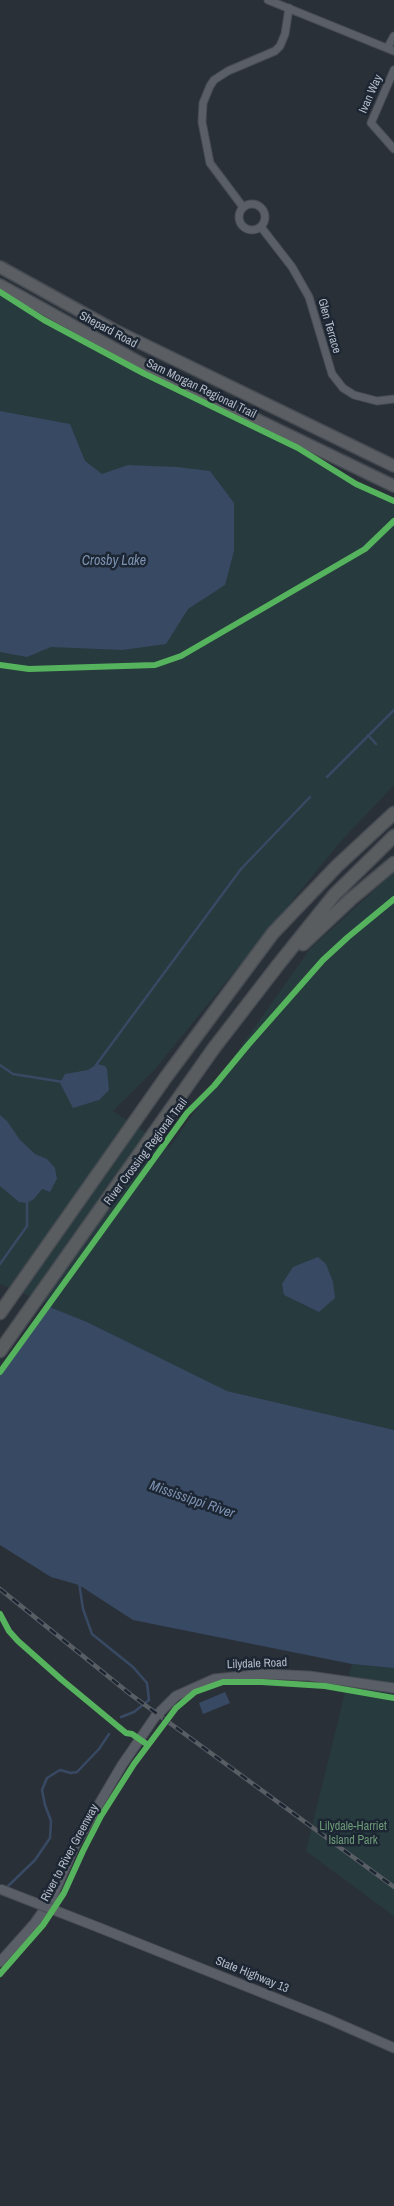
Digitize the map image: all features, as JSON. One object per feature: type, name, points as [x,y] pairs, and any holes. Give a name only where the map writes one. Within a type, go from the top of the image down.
[{"type":"highway","name":"Shepard Road","points":[[0,267],[122,334],[394,466]]},
{"type":"highway","name":"Shepard Road","points":[[0,285],[146,366],[394,486]]},
{"type":"highway","points":[[0,1313],[166,1077],[273,933],[337,866],[394,813]]},
{"type":"highway","points":[[0,1351],[170,1112],[278,965],[336,894],[394,836]]},
{"type":"highway","points":[[278,965],[306,942],[350,899],[394,863]]},
{"type":"street","points":[[268,0],[391,49],[394,36]]},
{"type":"street","points":[[261,227],[253,231],[242,226],[238,216],[243,207],[210,163],[202,122],[203,104],[214,80],[228,71],[275,51],[280,46],[285,34],[288,8]]},
{"type":"street","name":"Ivan Way","points":[[394,70],[370,123],[394,149]]},
{"type":"street","name":"Glen Terrace","points":[[243,207],[252,204],[263,209],[265,216],[261,227],[292,266],[309,297],[328,364],[338,381],[349,392],[363,399],[377,401],[394,399]]},
{"type":"street","name":"Lilydale Road","points":[[0,1962],[34,1924],[51,1900],[75,1845],[122,1765],[155,1717],[176,1696],[214,1679],[242,1675],[287,1674],[394,1688]]},
{"type":"street","name":"State Highway 13","points":[[0,1889],[328,2018],[394,2048]]},
{"type":"green space","points":[[0,295],[14,304],[40,312],[229,410],[394,504],[394,785],[340,842],[155,1069],[113,1111],[169,1148],[310,949],[394,872],[394,1430],[227,1391],[87,1322],[0,1287]]},
{"type":"green space","name":"Lilydale-Harriet Island Park","points":[[352,1664],[394,1668],[394,1916],[306,1851]]},
{"type":"water","name":"Crosby Lake","points":[[0,411],[70,424],[85,461],[102,474],[128,465],[177,467],[210,471],[234,503],[234,551],[225,585],[188,609],[166,644],[122,650],[51,647],[27,657],[0,652]]},
{"type":"water","points":[[97,1064],[105,1066],[107,1069],[109,1090],[99,1100],[73,1108],[60,1083],[65,1074],[88,1070]]},
{"type":"water","points":[[0,1115],[7,1121],[20,1140],[35,1154],[47,1159],[55,1168],[57,1179],[50,1192],[42,1189],[34,1199],[27,1203],[19,1202],[0,1186]]},
{"type":"water","points":[[318,1257],[326,1264],[333,1282],[335,1298],[319,1312],[284,1295],[282,1284],[293,1267]]},
{"type":"water","name":"Mississippi River","points":[[0,1287],[87,1322],[227,1391],[394,1430],[394,1668],[352,1664],[133,1620],[79,1585],[51,1577],[0,1545]]},
{"type":"water","points":[[225,1692],[230,1703],[203,1714],[199,1703]]},
{"type":"pier","points":[[0,1284],[51,1305],[0,1375]]},
{"type":"waterway","points":[[327,777],[394,710]]},
{"type":"waterway","points":[[368,735],[376,744]]},
{"type":"waterway","points":[[96,1065],[241,869],[310,797]]},
{"type":"waterway","points":[[0,1065],[13,1074],[63,1082]]},
{"type":"waterway","points":[[0,1264],[27,1226],[27,1202]]},
{"type":"waterway","points":[[79,1582],[83,1609],[92,1634],[133,1667],[147,1683],[149,1700],[134,1712],[121,1717]]},
{"type":"waterway","points":[[5,1889],[35,1860],[50,1838],[51,1821],[42,1790],[47,1778],[60,1770],[71,1773],[77,1772],[99,1749],[109,1734]]},
{"type":"railway","points":[[0,1589],[130,1694],[394,1887]]},
{"type":"cycle path","name":"Sam Morgan Regional Trail","points":[[0,292],[44,320],[143,373],[298,448],[356,484],[394,501]]},
{"type":"cycle path","points":[[0,665],[29,669],[155,665],[181,656],[365,549],[394,521]]},
{"type":"cycle path","name":"River Crossing Regional Trail","points":[[0,1372],[187,1113],[214,1086],[323,960],[394,899]]},
{"type":"cycle path","points":[[0,1614],[9,1631],[18,1641],[62,1680],[126,1733],[132,1734],[148,1745]]},
{"type":"cycle path","name":"River to River Greenway","points":[[0,1974],[43,1925],[64,1893],[101,1816],[134,1764],[176,1708],[195,1692],[223,1682],[262,1682],[325,1686],[394,1698]]}]
